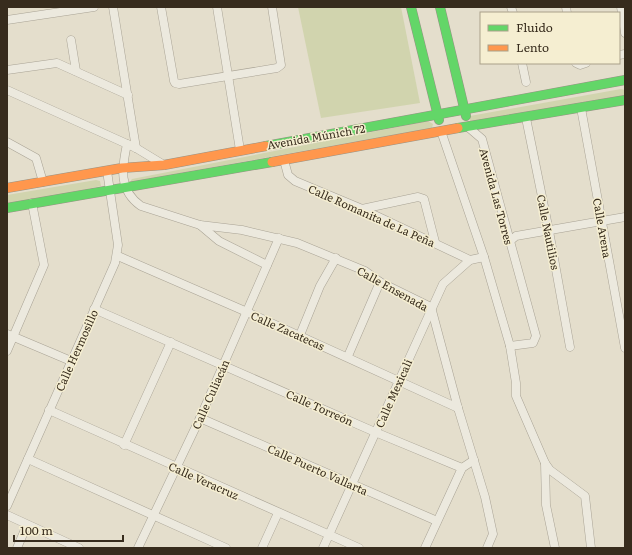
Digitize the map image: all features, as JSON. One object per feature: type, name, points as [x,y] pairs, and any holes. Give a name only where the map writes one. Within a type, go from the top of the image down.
[{"type":"main road","points":[[411,7],[441,131]]},
{"type":"main road","points":[[440,7],[466,109],[468,127]]},
{"type":"main road","name":"Avenida Múnich 72","points":[[7,188],[122,168],[164,165],[625,80]]},
{"type":"main road","name":"Avenida Múnich 72","points":[[7,208],[625,100]]},
{"type":"street","points":[[7,20],[94,7]]},
{"type":"street","points":[[113,7],[136,148]]},
{"type":"street","points":[[161,7],[175,84],[277,68],[281,65],[272,7]]},
{"type":"street","points":[[217,7],[240,150]]},
{"type":"street","points":[[621,7],[625,32]]},
{"type":"street","points":[[71,40],[76,71]]},
{"type":"street","points":[[7,70],[57,63],[128,95]]},
{"type":"street","points":[[522,64],[526,82]]},
{"type":"street","points":[[7,90],[136,148],[164,165]]},
{"type":"street","name":"Calle Arena","points":[[581,108],[625,348]]},
{"type":"street","name":"Calle Nautilios","points":[[526,118],[549,231],[570,347]]},
{"type":"street","name":"Avenida Las Torres","points":[[468,127],[482,139],[536,336],[533,343],[510,346]]},
{"type":"street","points":[[441,131],[484,257],[510,346],[516,383],[516,396],[545,463],[550,470],[585,496],[591,548]]},
{"type":"street","points":[[7,142],[36,158],[43,182]]},
{"type":"street","points":[[125,187],[122,168],[127,144]]},
{"type":"street","name":"Calle Romanita de La Peña","points":[[284,160],[288,175],[295,181],[362,209],[435,242],[470,260]]},
{"type":"street","name":"Calle Hermosillo","points":[[7,506],[118,256],[118,245],[107,171]]},
{"type":"street","name":"Calle Ensenada","points":[[125,187],[136,203],[141,206],[200,226],[242,230],[279,238],[336,258],[365,271],[380,282],[431,307],[492,529],[493,534],[487,548]]},
{"type":"street","points":[[362,209],[418,197],[422,198],[424,199],[435,242]]},
{"type":"street","points":[[7,351],[10,336],[44,265],[32,203]]},
{"type":"street","points":[[510,241],[516,236],[625,217]]},
{"type":"street","points":[[200,226],[219,241],[267,266]]},
{"type":"street","name":"Calle Culiacán","points":[[138,548],[200,418],[279,238]]},
{"type":"street","name":"Calle Zacatecas","points":[[118,256],[348,356],[458,408]]},
{"type":"street","name":"Calle Mexicali","points":[[323,548],[431,307],[443,284],[470,260],[484,257]]},
{"type":"street","points":[[300,335],[320,286],[336,258]]},
{"type":"street","points":[[348,356],[380,282]]},
{"type":"street","name":"Calle Torreón","points":[[94,309],[223,364],[375,432],[462,468]]},
{"type":"street","points":[[10,336],[71,361]]},
{"type":"street","points":[[124,445],[171,342]]},
{"type":"street","name":"Calle Veracruz","points":[[49,410],[124,445],[359,548]]},
{"type":"street","name":"Calle Puerto Vallarta","points":[[200,418],[351,485],[437,520]]},
{"type":"street","points":[[28,459],[226,548]]},
{"type":"street","points":[[425,548],[462,468],[474,460]]},
{"type":"street","points":[[545,463],[546,505],[555,548]]},
{"type":"street","points":[[262,548],[278,512]]},
{"type":"street","points":[[7,516],[78,548]]},
{"type":"street","points":[[17,548],[27,525]]},
{"type":"green space","points":[[298,7],[401,7],[420,103],[321,118]]},
{"type":"green space","points":[[621,89],[625,90],[625,101],[470,124],[470,116]]},
{"type":"green space","points":[[428,121],[433,124],[432,128],[130,182],[132,179]]},
{"type":"green space","points":[[96,180],[100,181],[101,186],[7,207],[7,195]]},
{"type":"traffic: fast","points":[[411,7],[439,120]]},
{"type":"traffic: fast","points":[[440,7],[466,116]]},
{"type":"traffic: fast","points":[[266,146],[625,80]]},
{"type":"traffic: fast","points":[[458,128],[625,100]]},
{"type":"traffic: fast","points":[[7,208],[272,162]]},
{"type":"traffic: slow","points":[[272,162],[458,128]]},
{"type":"traffic: slow","points":[[7,188],[122,168],[164,165],[266,146]]}]
